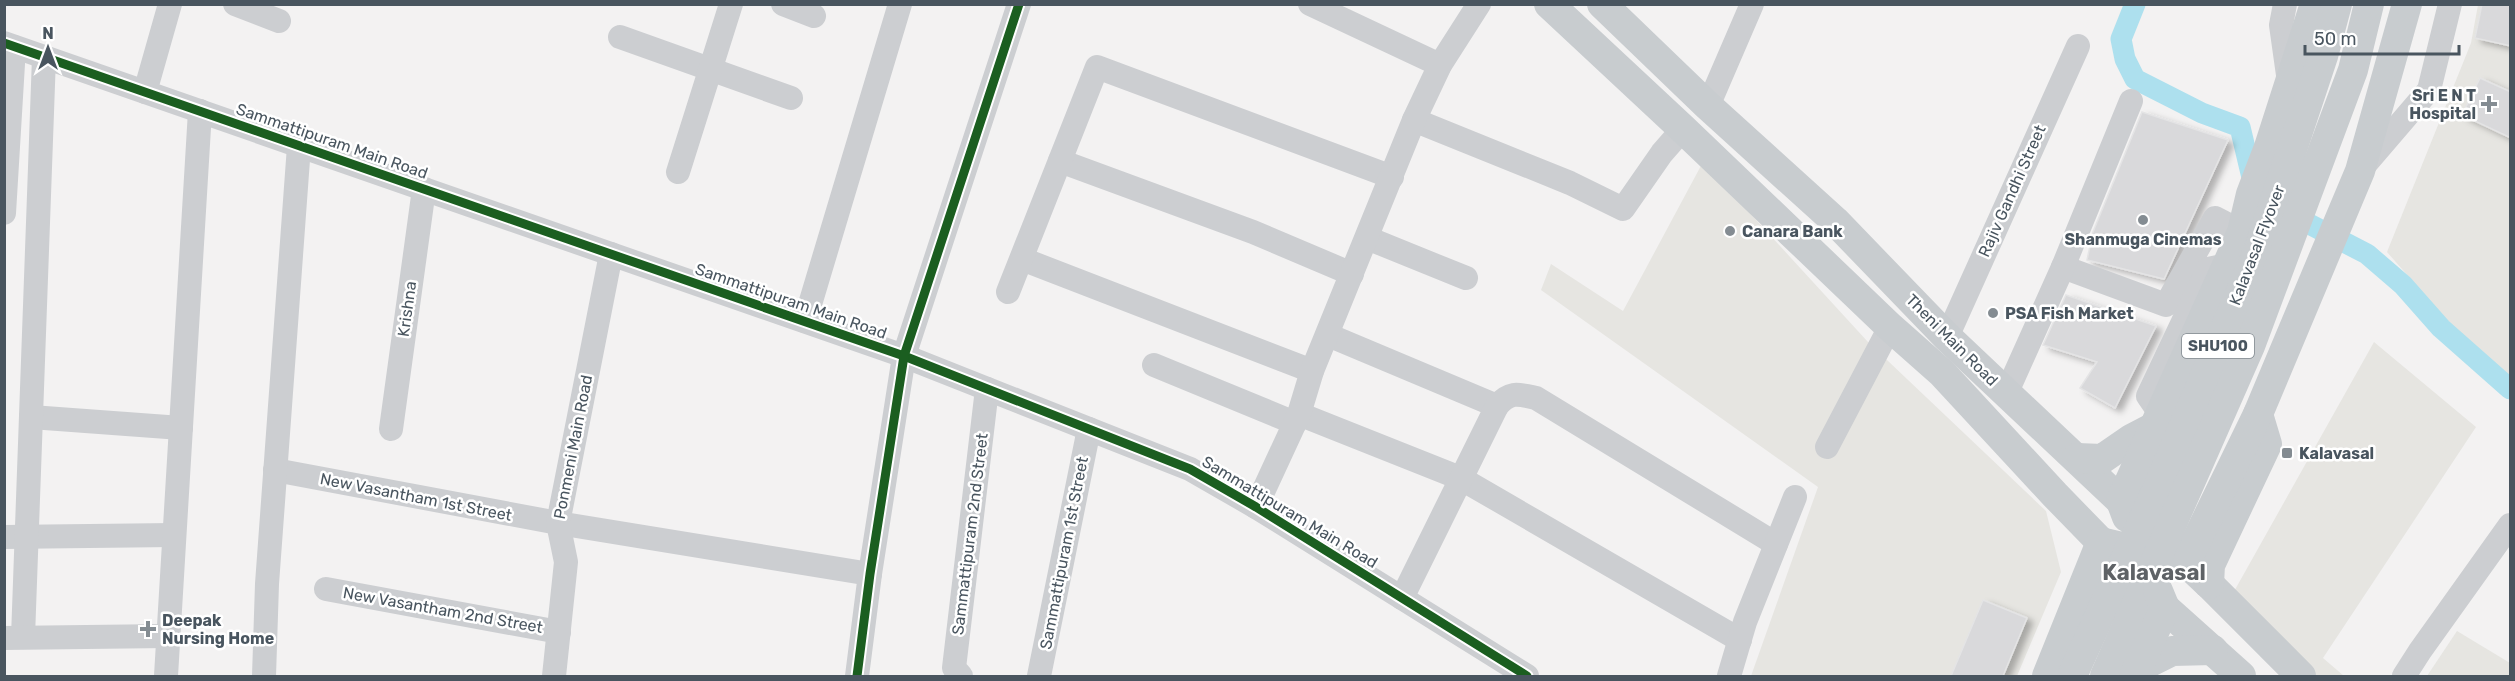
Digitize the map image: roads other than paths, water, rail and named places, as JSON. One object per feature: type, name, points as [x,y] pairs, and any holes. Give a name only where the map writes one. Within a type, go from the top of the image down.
[{"type":"main road","name":"Theni Main Road","points":[[1549,4],[1890,327],[1942,373],[2055,495],[2165,608],[2241,676]]},
{"type":"main road","name":"Theni Main Road","points":[[1602,4],[1708,106],[1835,221],[1947,337],[2209,584],[2301,676]]},
{"type":"main road","points":[[2136,672],[2165,608],[2121,501],[2242,232],[2251,194],[2269,147],[2314,4]]},
{"type":"main road","name":"Kalavasal Flyover","points":[[2072,676],[2155,494],[2259,249],[2323,56],[2337,4]]},
{"type":"main road","name":"Kalavasal Flyover","points":[[2105,676],[2250,346],[2353,70],[2370,4]]},
{"type":"main road","points":[[2047,676],[2101,542],[2186,562],[2258,414],[2360,171],[2407,4]]},
{"type":"main road","points":[[2209,584],[2210,565],[2267,444],[2258,414]]},
{"type":"main road","points":[[2077,458],[2102,459],[2158,421]]},
{"type":"main road","points":[[2028,676],[2066,594],[2077,559],[2071,524],[2055,495]]},
{"type":"main road","points":[[2136,672],[2172,651],[2213,650]]},
{"type":"street","points":[[146,92],[170,4]]},
{"type":"street","points":[[235,4],[279,21]]},
{"type":"street","points":[[678,172],[731,4]]},
{"type":"street","points":[[783,4],[814,16]]},
{"type":"street","points":[[805,321],[900,4]]},
{"type":"street","points":[[857,676],[870,574],[904,356],[1019,4]]},
{"type":"street","points":[[1310,4],[1440,65]]},
{"type":"street","points":[[1256,507],[1297,419],[1312,371],[1414,120],[1440,65],[1479,4]]},
{"type":"street","points":[[1708,106],[1752,4]]},
{"type":"street","points":[[2285,4],[2281,25],[2289,84]]},
{"type":"street","points":[[2360,171],[2429,90],[2450,4]]},
{"type":"street","points":[[620,37],[791,98]]},
{"type":"street","points":[[4,213],[9,45]]},
{"type":"street","name":"Sammattipuram Main Road","points":[[9,45],[904,356],[1190,469],[1256,507],[1527,676]]},
{"type":"street","name":"Rajiv Gandhi Street","points":[[1947,337],[2078,46]]},
{"type":"street","points":[[44,57],[31,417],[15,537],[14,638],[168,636]]},
{"type":"street","points":[[1008,292],[1096,67],[1392,177]]},
{"type":"street","points":[[2006,394],[2063,267],[2131,101]]},
{"type":"street","points":[[166,676],[200,111]]},
{"type":"street","points":[[1414,120],[1570,183],[1623,209],[1662,153],[1683,129]]},
{"type":"street","points":[[264,676],[267,584],[299,146]]},
{"type":"street","points":[[1060,161],[1253,232],[1352,274]]},
{"type":"street","name":"Krishna","points":[[391,429],[424,189]]},
{"type":"street","points":[[2063,267],[2166,305],[2215,218],[2242,232]]},
{"type":"street","points":[[1367,238],[1466,278]]},
{"type":"street","name":"Ponmeni Main Road","points":[[555,676],[566,562],[558,524],[611,254]]},
{"type":"street","points":[[1022,259],[1312,371]]},
{"type":"street","points":[[1827,447],[1890,327]]},
{"type":"street","points":[[1328,335],[1497,406]]},
{"type":"street","points":[[1154,365],[1460,478],[1740,640]]},
{"type":"street","name":"Sammattipuram 2nd Street","points":[[961,676],[954,668],[987,389]]},
{"type":"street","points":[[1402,598],[1497,406],[1504,397],[1517,394],[1536,398],[1776,544]]},
{"type":"street","points":[[31,417],[180,428]]},
{"type":"street","name":"Sammattipuram 1st Street","points":[[1039,676],[1089,429]]},
{"type":"street","name":"New Vasantham 1st Street","points":[[275,470],[558,524],[870,574]]},
{"type":"street","points":[[1729,676],[1740,640],[1796,497]]},
{"type":"street","points":[[2404,676],[2511,525]]},
{"type":"street","points":[[15,537],[174,535]]},
{"type":"street","name":"New Vasantham 2nd Street","points":[[327,589],[559,632]]},
{"type":"waterway","points":[[2135,4],[2121,39],[2125,59],[2135,79],[2202,113],[2240,127],[2254,186]]},
{"type":"waterway","points":[[2286,212],[2367,254],[2403,285],[2441,328],[2510,389]]},
{"type":"place","name":"Sri E N T Hospital","points":[[2489,104]]},
{"type":"place","name":"Shanmuga Cinemas","points":[[2143,220]]},
{"type":"place","name":"Canara Bank","points":[[1730,231]]},
{"type":"place","name":"PSA Fish Market","points":[[1993,313]]},
{"type":"place","name":"Kalavasal","points":[[2287,453]]},
{"type":"place","name":"Deepak Nursing Home","points":[[148,629]]},
{"type":"district","name":"Kalavasal","points":[[2154,572]]}]
